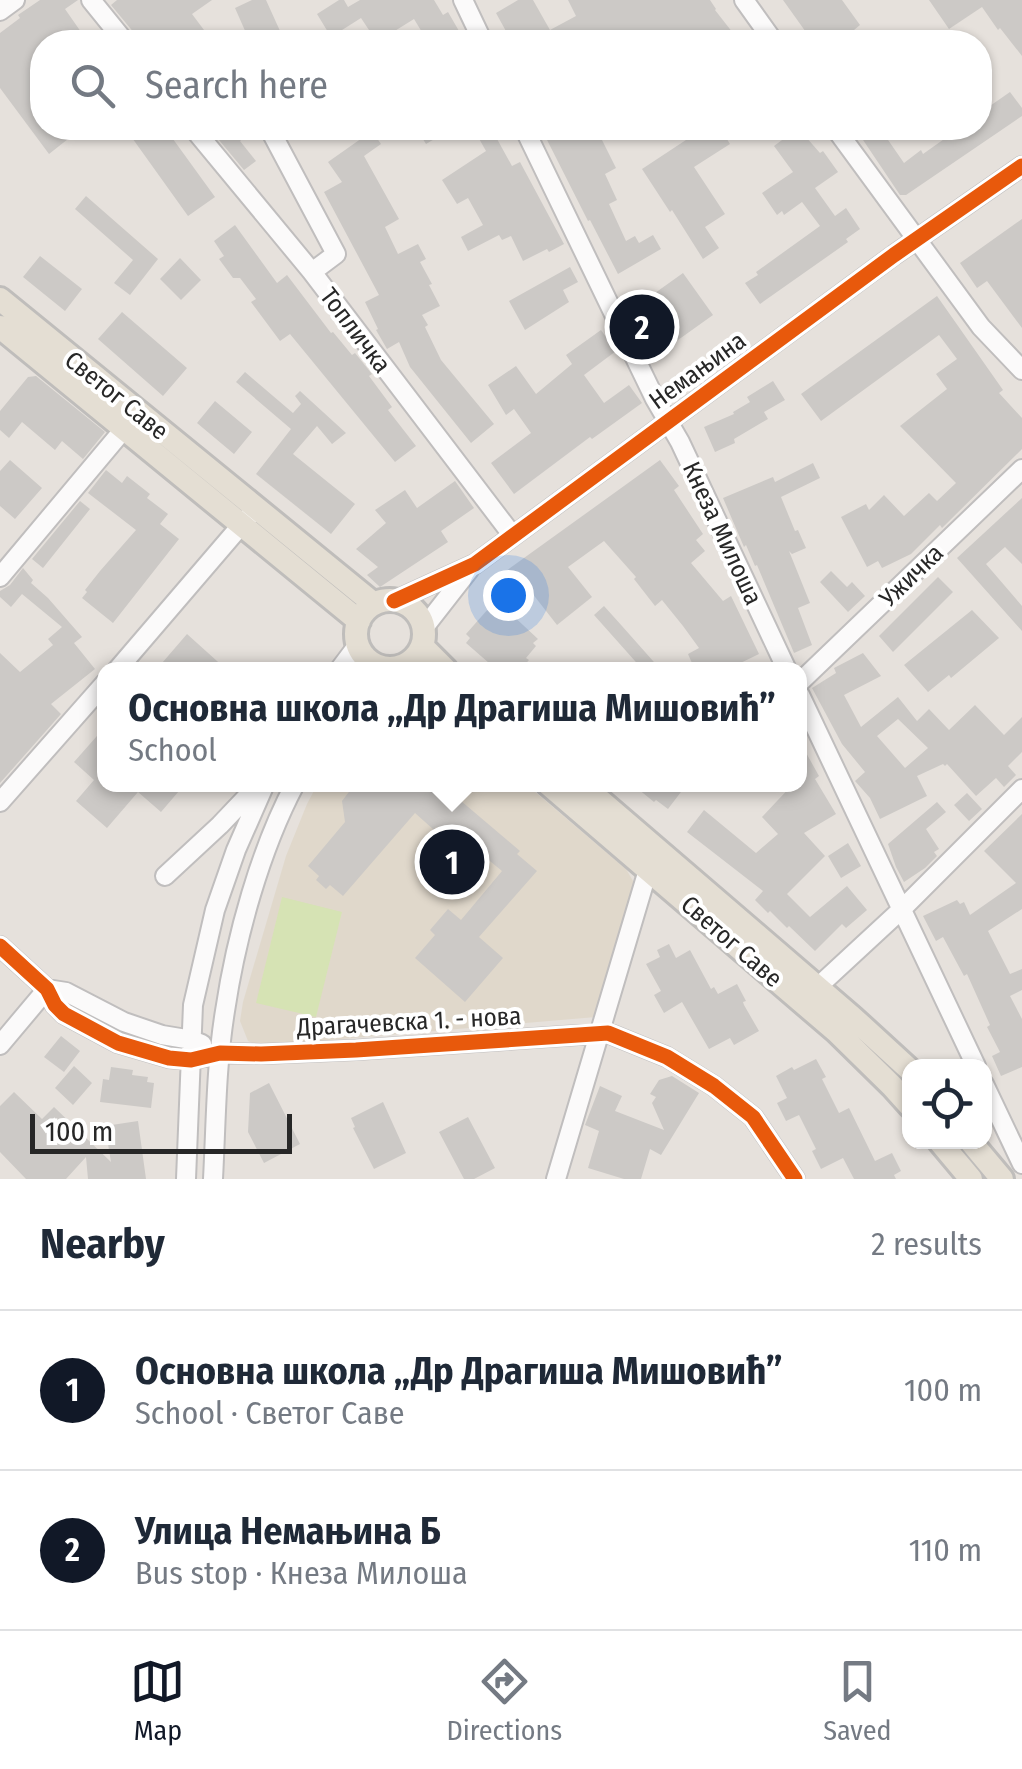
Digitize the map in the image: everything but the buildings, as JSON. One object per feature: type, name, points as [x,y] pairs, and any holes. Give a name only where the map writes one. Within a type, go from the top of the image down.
[{"type":"main road","name":"Светог Саве","points":[[0,299],[248,517]]},
{"type":"main road","name":"Светог Саве","points":[[0,327],[124,429],[376,609]]},
{"type":"main road","points":[[404,604],[413,610],[405,658],[366,659],[357,646],[356,629],[376,609],[404,604]]},
{"type":"main road","name":"Светог Саве","points":[[557,792],[648,870],[902,1064]]},
{"type":"main road","name":"Светог Саве","points":[[590,792],[810,994],[902,1097]]},
{"type":"main road","points":[[946,1149],[971,1179]]},
{"type":"main road","points":[[977,1149],[1002,1179]]},
{"type":"street","points":[[0,11],[15,0]]},
{"type":"street","points":[[91,0],[115,30]]},
{"type":"street","points":[[463,0],[477,30]]},
{"type":"street","points":[[744,0],[765,30]]},
{"type":"street","name":"Топличка","points":[[203,140],[312,272],[513,536]]},
{"type":"street","points":[[275,140],[336,254],[312,272]]},
{"type":"street","name":"Кнеза Милоша","points":[[530,140],[783,662]]},
{"type":"street","points":[[845,140],[981,326],[1022,370]]},
{"type":"street","name":"Немањина","points":[[376,609],[475,564],[1022,166]]},
{"type":"street","points":[[0,577],[124,429]]},
{"type":"street","name":"Ужичка","points":[[807,675],[1022,469]]},
{"type":"street","points":[[123,662],[248,517]]},
{"type":"street","points":[[405,658],[475,564]]},
{"type":"street","points":[[345,662],[357,646]]},
{"type":"street","points":[[0,802],[97,691]]},
{"type":"street","points":[[807,711],[973,1059]]},
{"type":"street","points":[[810,994],[1022,789]]},
{"type":"street","points":[[165,876],[253,792]]},
{"type":"street","points":[[186,1179],[194,1005],[215,910],[258,792]]},
{"type":"street","points":[[213,1179],[225,1010],[254,888],[291,792]]},
{"type":"street","points":[[556,1179],[648,870]]},
{"type":"street","points":[[0,946],[47,989],[64,1014],[118,1043],[154,1056],[191,1060],[220,1053]]},
{"type":"street","points":[[47,989],[66,992],[124,1022],[192,1040],[220,1053]]},
{"type":"street","points":[[0,1045],[47,989]]},
{"type":"street","points":[[600,1033],[667,1057],[714,1086],[752,1117],[795,1179]]},
{"type":"street","name":"Драгачевска 1. - нова","points":[[220,1053],[356,1050],[600,1033]]},
{"type":"street","points":[[992,1101],[1022,1164]]},
{"type":"shaded area","points":[[313,792],[535,792],[626,869],[633,881],[634,893],[596,1017],[259,1046],[248,1041],[240,1021],[243,1002],[286,856]]},
{"type":"green space","points":[[282,897],[342,912],[316,1017],[256,1003]]},
{"type":"cycle path","points":[[394,601],[475,564],[894,255],[1022,166]]},
{"type":"cycle path","points":[[0,946],[47,989],[64,1014],[118,1043],[169,1058],[191,1060],[220,1053],[356,1050],[608,1033],[667,1057],[714,1086],[753,1117],[795,1179]]},
{"type":"place","name":"Улица Немањина Б","points":[[642,327]]},
{"type":"place","name":"Основна школа „Др Драгиша Мишовић”","points":[[452,862]]}]
